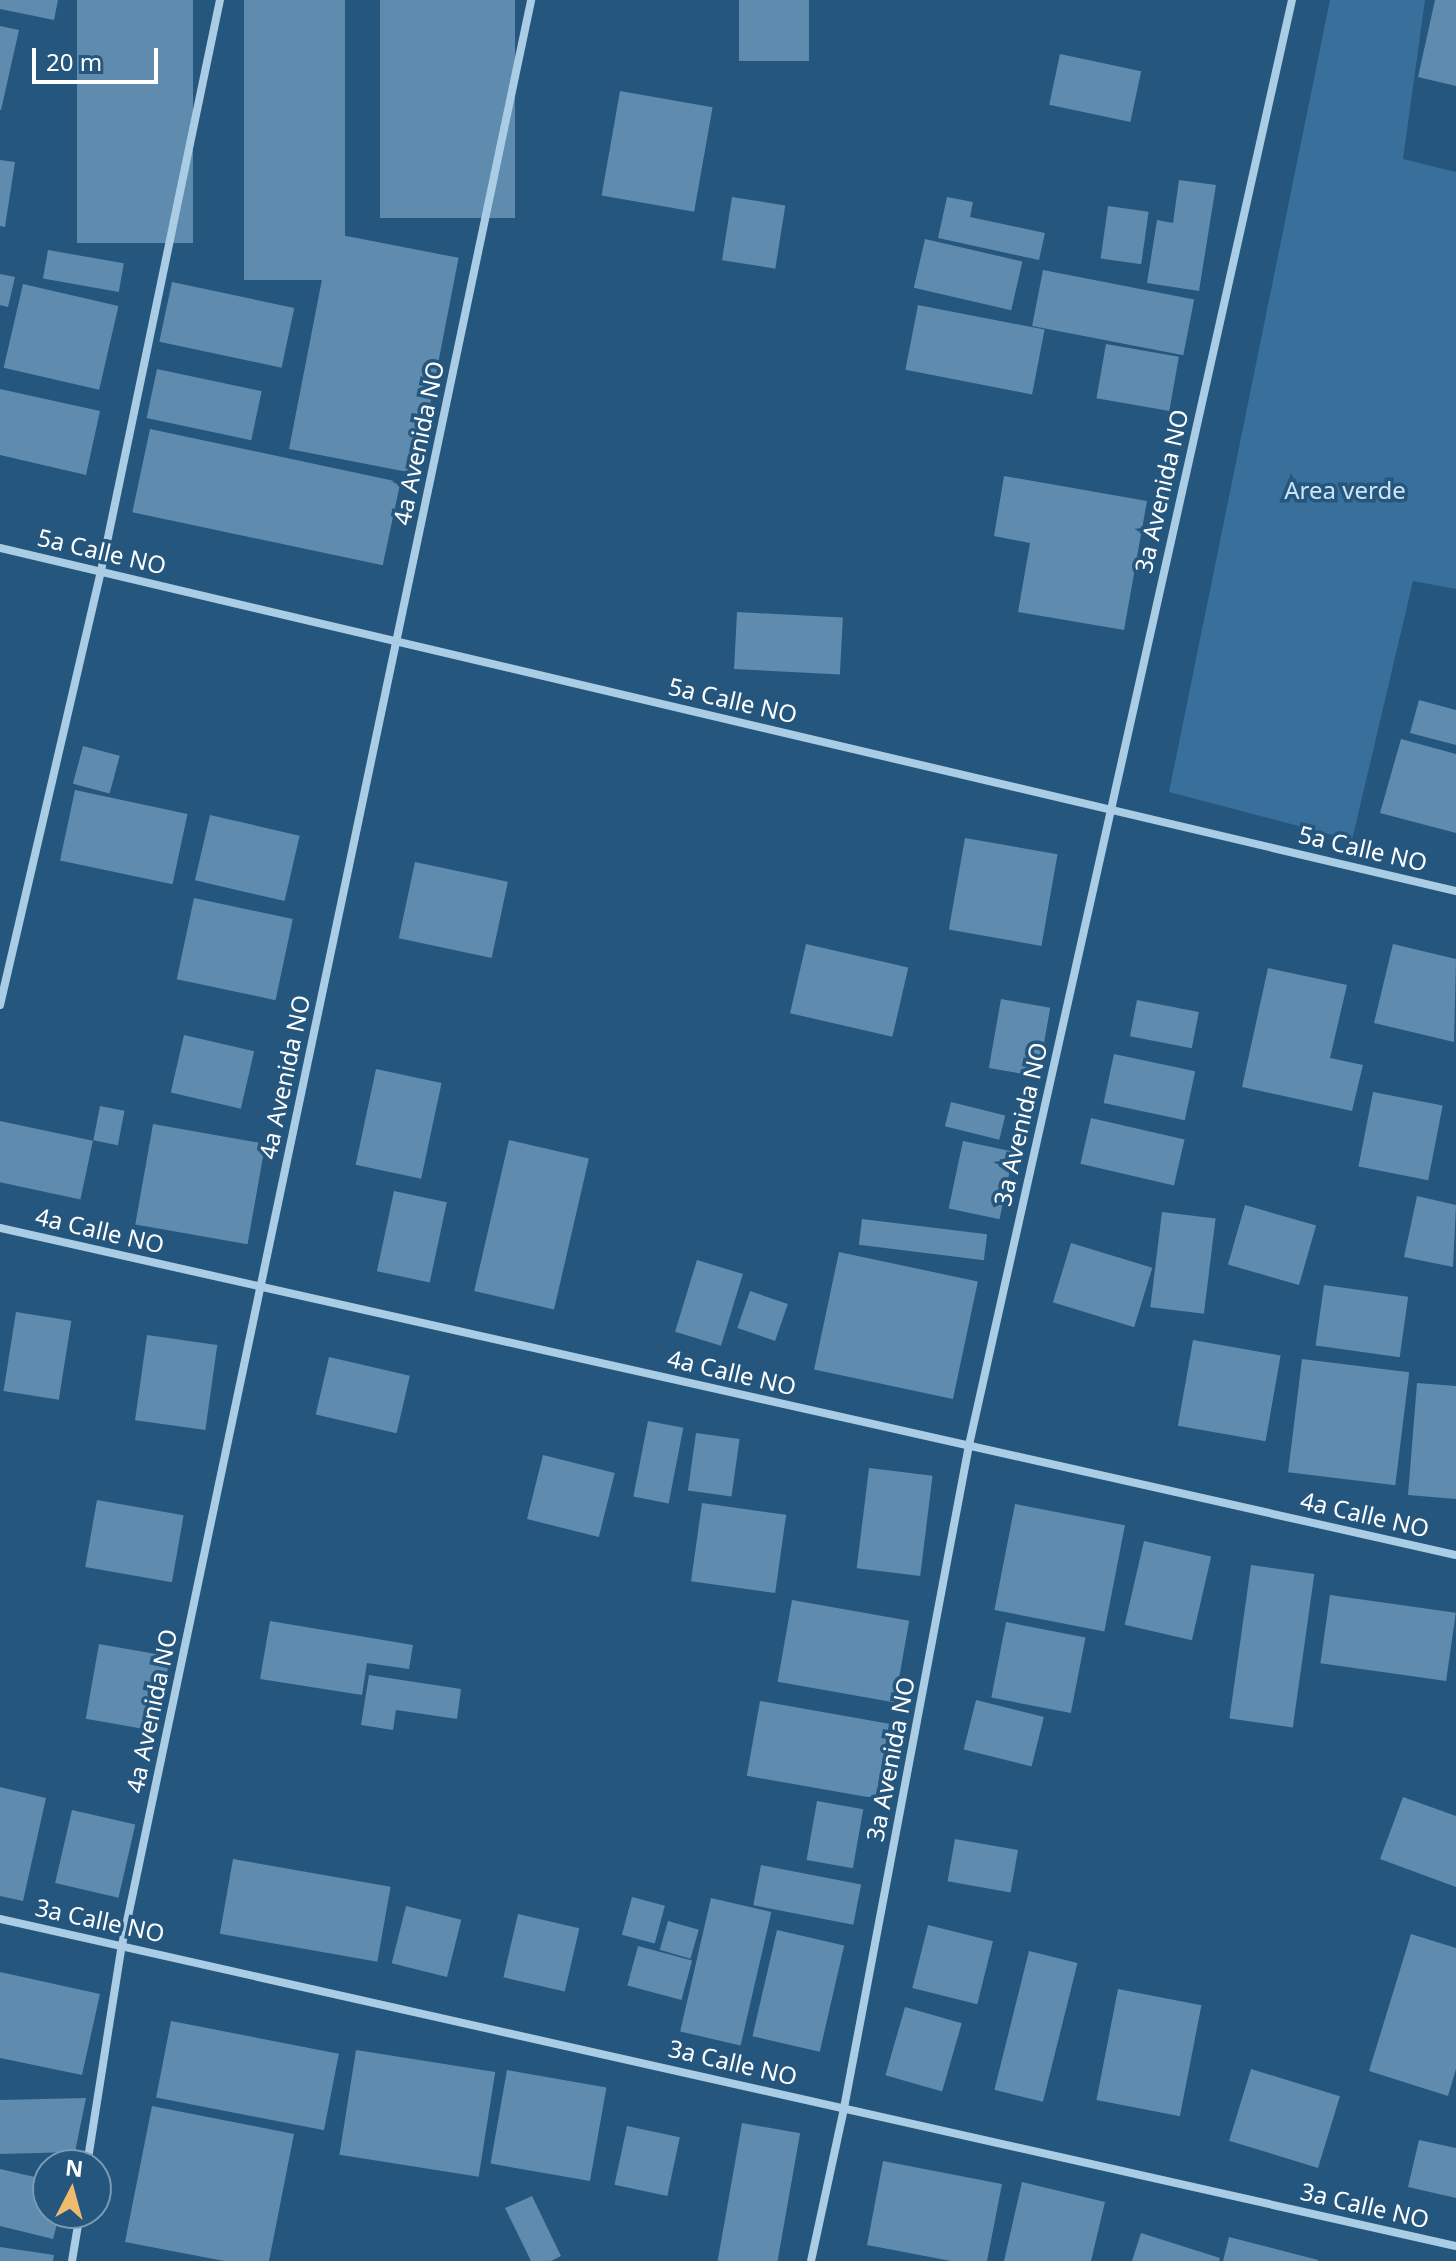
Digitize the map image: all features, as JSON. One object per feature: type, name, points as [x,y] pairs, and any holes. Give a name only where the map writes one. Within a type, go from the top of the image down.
[{"type":"street","points":[[0,1005],[101,571],[220,0]]},
{"type":"street","name":"4a Avenida NO","points":[[90,2149],[122,1945],[531,0]]},
{"type":"street","name":"3a Avenida NO","points":[[811,2261],[844,2108],[969,1445],[1292,0]]},
{"type":"street","name":"5a Calle NO","points":[[0,548],[1456,891]]},
{"type":"street","name":"4a Calle NO","points":[[0,1228],[1456,1555]]},
{"type":"street","name":"3a Calle NO","points":[[0,1919],[1456,2246]]},
{"type":"street","points":[[72,2261],[77,2229]]},
{"type":"green space","name":"Area verde","points":[[1330,0],[1425,0],[1403,159],[1456,172],[1456,589],[1413,581],[1352,840],[1169,792]]},
{"type":"building","points":[[0,0],[58,0],[54,20],[0,9]]},
{"type":"building","points":[[77,0],[193,0],[193,243],[77,243]]},
{"type":"building","points":[[244,0],[345,0],[345,280],[244,280]]},
{"type":"building","points":[[380,0],[515,0],[515,218],[380,218]]},
{"type":"building","points":[[739,0],[809,0],[809,61],[739,61]]},
{"type":"building","points":[[1435,0],[1456,0],[1456,86],[1418,77]]},
{"type":"building","points":[[0,26],[19,30],[1,110],[0,110]]},
{"type":"building","points":[[1060,54],[1141,71],[1130,122],[1049,105]]},
{"type":"building","points":[[620,91],[713,107],[694,212],[602,195]]},
{"type":"building","points":[[0,160],[15,162],[5,227],[0,226]]},
{"type":"building","points":[[1179,180],[1216,185],[1199,291],[1147,283],[1157,220],[1173,223]]},
{"type":"building","points":[[732,197],[785,205],[775,269],[722,260]]},
{"type":"building","points":[[947,197],[973,202],[970,217],[1045,233],[1039,260],[938,238]]},
{"type":"building","points":[[1108,206],[1149,212],[1141,264],[1101,258]]},
{"type":"building","points":[[331,233],[459,258],[417,474],[289,449]]},
{"type":"building","points":[[925,239],[1022,261],[1011,310],[914,288]]},
{"type":"building","points":[[48,250],[124,263],[119,292],[43,279]]},
{"type":"building","points":[[1043,270],[1194,299],[1183,355],[1032,326]]},
{"type":"building","points":[[0,274],[15,277],[8,307],[0,305]]},
{"type":"building","points":[[172,282],[294,308],[282,368],[159,342]]},
{"type":"building","points":[[23,284],[118,306],[99,390],[4,368]]},
{"type":"building","points":[[918,305],[1045,330],[1032,394],[905,370]]},
{"type":"building","points":[[1106,344],[1179,357],[1169,411],[1096,398]]},
{"type":"building","points":[[157,369],[262,391],[251,440],[147,418]]},
{"type":"building","points":[[0,389],[100,411],[86,475],[0,455]]},
{"type":"building","points":[[150,429],[400,482],[383,565],[132,512]]},
{"type":"building","points":[[1004,476],[1147,501],[1124,630],[1018,612],[1030,543],[994,536]]},
{"type":"building","points":[[737,612],[843,618],[840,674],[734,669]]},
{"type":"building","points":[[1419,700],[1456,710],[1456,745],[1410,733]]},
{"type":"building","points":[[1401,739],[1456,754],[1456,833],[1380,813]]},
{"type":"building","points":[[83,746],[120,756],[110,794],[73,784]]},
{"type":"building","points":[[75,790],[187,814],[173,884],[60,860]]},
{"type":"building","points":[[210,815],[300,836],[285,901],[195,880]]},
{"type":"building","points":[[965,838],[1058,854],[1041,946],[949,930]]},
{"type":"building","points":[[415,862],[508,882],[492,958],[399,938]]},
{"type":"building","points":[[194,898],[293,919],[276,1000],[177,979]]},
{"type":"building","points":[[806,944],[908,968],[892,1037],[790,1013]]},
{"type":"building","points":[[1393,944],[1456,959],[1454,1042],[1374,1023]]},
{"type":"building","points":[[1268,968],[1347,985],[1330,1058],[1363,1065],[1352,1111],[1242,1087]]},
{"type":"building","points":[[1001,999],[1050,1008],[1038,1077],[989,1068]]},
{"type":"building","points":[[1137,1000],[1199,1012],[1192,1048],[1130,1036]]},
{"type":"building","points":[[184,1035],[254,1051],[241,1109],[171,1092]]},
{"type":"building","points":[[1114,1054],[1195,1071],[1185,1120],[1104,1103]]},
{"type":"building","points":[[376,1069],[442,1083],[421,1179],[356,1165]]},
{"type":"building","points":[[1373,1092],[1443,1106],[1428,1180],[1358,1167]]},
{"type":"building","points":[[951,1102],[1005,1116],[999,1140],[945,1126]]},
{"type":"building","points":[[100,1106],[125,1111],[118,1145],[93,1140]]},
{"type":"building","points":[[1091,1118],[1185,1140],[1174,1185],[1080,1164]]},
{"type":"building","points":[[0,1121],[93,1141],[80,1199],[0,1182]]},
{"type":"building","points":[[153,1124],[265,1144],[248,1244],[135,1224]]},
{"type":"building","points":[[509,1140],[589,1158],[554,1309],[474,1291]]},
{"type":"building","points":[[963,1141],[1014,1152],[1000,1219],[949,1208]]},
{"type":"building","points":[[394,1191],[447,1202],[430,1282],[377,1271]]},
{"type":"building","points":[[1417,1196],[1456,1205],[1453,1267],[1404,1257]]},
{"type":"building","points":[[1245,1205],[1316,1225],[1299,1285],[1228,1265]]},
{"type":"building","points":[[1162,1212],[1216,1219],[1204,1314],[1150,1307]]},
{"type":"building","points":[[862,1219],[987,1234],[984,1260],[859,1245]]},
{"type":"building","points":[[1071,1243],[1152,1268],[1134,1327],[1053,1302]]},
{"type":"building","points":[[839,1252],[978,1282],[953,1399],[814,1369]]},
{"type":"building","points":[[697,1260],[743,1274],[721,1346],[675,1332]]},
{"type":"building","points":[[1324,1285],[1408,1297],[1400,1357],[1316,1345]]},
{"type":"building","points":[[750,1291],[788,1304],[775,1341],[737,1328]]},
{"type":"building","points":[[16,1312],[71,1321],[59,1400],[3,1391]]},
{"type":"building","points":[[147,1335],[217,1345],[205,1430],[135,1420]]},
{"type":"building","points":[[1193,1340],[1281,1355],[1266,1441],[1178,1426]]},
{"type":"building","points":[[329,1357],[410,1376],[397,1433],[316,1414]]},
{"type":"building","points":[[1302,1359],[1409,1372],[1395,1485],[1288,1472]]},
{"type":"building","points":[[1417,1383],[1456,1386],[1456,1499],[1408,1495]]},
{"type":"building","points":[[648,1421],[683,1428],[669,1503],[633,1497]]},
{"type":"building","points":[[696,1433],[740,1439],[731,1497],[688,1490]]},
{"type":"building","points":[[543,1455],[615,1473],[599,1537],[527,1519]]},
{"type":"building","points":[[869,1468],[933,1476],[920,1576],[857,1568]]},
{"type":"building","points":[[97,1500],[184,1515],[172,1582],[85,1567]]},
{"type":"building","points":[[702,1503],[786,1515],[775,1593],[691,1581]]},
{"type":"building","points":[[1015,1504],[1125,1525],[1104,1631],[994,1610]]},
{"type":"building","points":[[1144,1541],[1211,1557],[1192,1640],[1125,1625]]},
{"type":"building","points":[[1251,1565],[1314,1574],[1293,1727],[1229,1718]]},
{"type":"building","points":[[1330,1595],[1456,1613],[1446,1681],[1320,1663]]},
{"type":"building","points":[[792,1600],[909,1621],[895,1702],[778,1682]]},
{"type":"building","points":[[270,1621],[413,1645],[409,1669],[367,1663],[362,1695],[260,1679]]},
{"type":"building","points":[[1006,1622],[1086,1637],[1071,1713],[991,1698]]},
{"type":"building","points":[[99,1644],[170,1657],[157,1731],[86,1719]]},
{"type":"building","points":[[369,1675],[461,1689],[457,1719],[396,1710],[393,1730],[361,1725]]},
{"type":"building","points":[[976,1700],[1044,1717],[1032,1766],[964,1749]]},
{"type":"building","points":[[760,1701],[889,1724],[876,1799],[747,1776]]},
{"type":"building","points":[[0,1787],[46,1798],[23,1901],[0,1896]]},
{"type":"building","points":[[1403,1797],[1456,1816],[1456,1887],[1380,1859]]},
{"type":"building","points":[[817,1801],[863,1809],[853,1868],[807,1860]]},
{"type":"building","points":[[72,1810],[135,1825],[118,1898],[55,1883]]},
{"type":"building","points":[[955,1839],[1018,1850],[1011,1892],[948,1881]]},
{"type":"building","points":[[233,1859],[391,1887],[377,1962],[220,1934]]},
{"type":"building","points":[[761,1865],[861,1884],[853,1925],[753,1905]]},
{"type":"building","points":[[632,1897],[665,1906],[655,1943],[622,1935]]},
{"type":"building","points":[[711,1898],[771,1912],[741,2045],[680,2031]]},
{"type":"building","points":[[406,1906],[461,1920],[447,1977],[392,1963]]},
{"type":"building","points":[[518,1914],[579,1928],[565,1992],[503,1977]]},
{"type":"building","points":[[668,1921],[699,1930],[690,1959],[660,1950]]},
{"type":"building","points":[[928,1925],[993,1941],[977,2004],[912,1988]]},
{"type":"building","points":[[777,1930],[844,1946],[820,2052],[752,2036]]},
{"type":"building","points":[[1411,1934],[1456,1948],[1456,2069],[1448,2096],[1369,2071]]},
{"type":"building","points":[[638,1946],[692,1960],[681,2000],[627,1986]]},
{"type":"building","points":[[1029,1951],[1078,1963],[1043,2102],[994,2090]]},
{"type":"building","points":[[0,1972],[100,1994],[82,2075],[0,2058]]},
{"type":"building","points":[[1118,1989],[1201,2005],[1180,2116],[1096,2100]]},
{"type":"building","points":[[905,2007],[962,2023],[942,2092],[885,2075]]},
{"type":"building","points":[[171,2021],[339,2054],[324,2130],[156,2098]]},
{"type":"building","points":[[356,2050],[495,2072],[479,2177],[339,2155]]},
{"type":"building","points":[[1251,2069],[1340,2096],[1318,2168],[1229,2141]]},
{"type":"building","points":[[507,2070],[606,2088],[590,2181],[491,2164]]},
{"type":"building","points":[[86,2098],[76,2149],[32,2149],[32,2153],[0,2154],[0,2100]]},
{"type":"building","points":[[152,2106],[294,2134],[269,2261],[224,2261],[125,2242]]},
{"type":"building","points":[[742,2123],[800,2133],[778,2261],[718,2261]]},
{"type":"building","points":[[627,2126],[680,2137],[667,2196],[615,2185]]},
{"type":"building","points":[[1419,2140],[1456,2148],[1456,2198],[1408,2187]]},
{"type":"building","points":[[883,2161],[1002,2184],[987,2261],[951,2261],[867,2245]]},
{"type":"building","points":[[0,2169],[32,2176],[32,2229],[56,2229],[53,2239],[0,2226]]},
{"type":"building","points":[[1022,2182],[1105,2202],[1091,2261],[1004,2261]]},
{"type":"building","points":[[532,2196],[561,2256],[551,2261],[531,2261],[505,2208]]},
{"type":"building","points":[[1141,2233],[1220,2258],[1219,2261],[1132,2261]]},
{"type":"building","points":[[1229,2237],[1318,2260],[1318,2261],[1223,2261]]},
{"type":"building","points":[[0,2247],[54,2255],[53,2261],[0,2261]]}]
